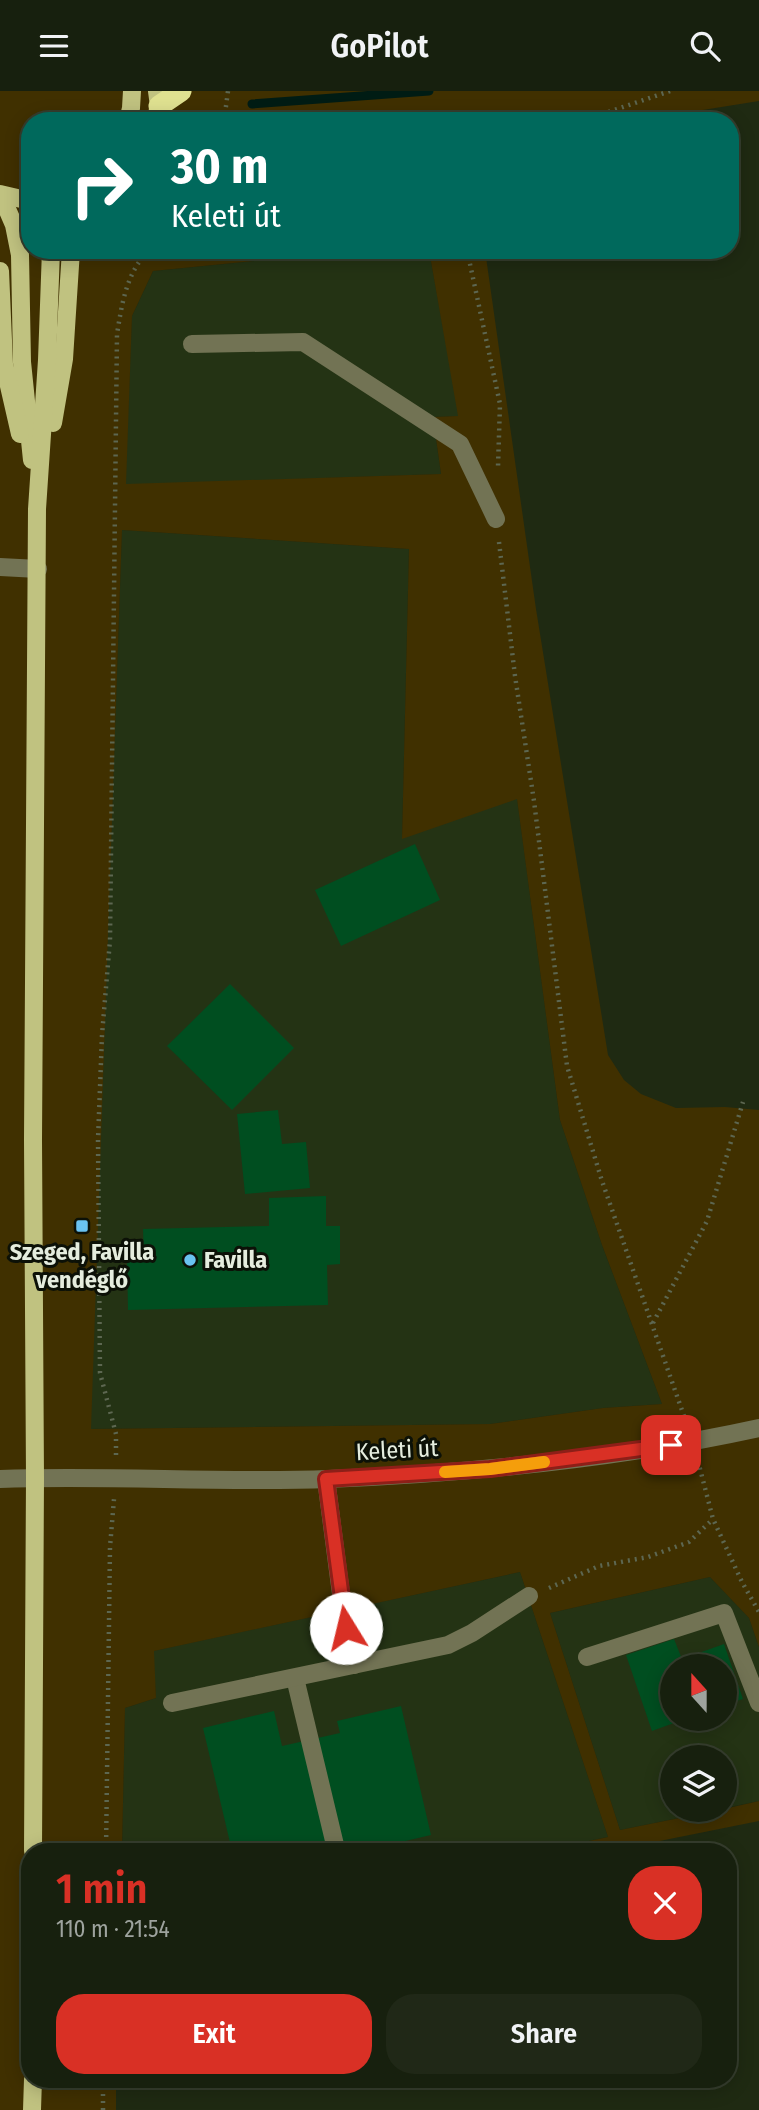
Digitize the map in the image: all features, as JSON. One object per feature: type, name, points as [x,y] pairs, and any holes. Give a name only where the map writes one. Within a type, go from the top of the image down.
[{"type":"highway","points":[[157,106],[181,91]]},
{"type":"main road","points":[[130,112],[132,91]]},
{"type":"main road","points":[[0,195],[21,199]]},
{"type":"main road","points":[[0,195],[14,225],[20,255],[22,362],[37,509]]},
{"type":"main road","points":[[33,1843],[33,1140],[37,509],[51,259]]},
{"type":"main road","points":[[37,509],[64,359],[70,259]]},
{"type":"main road","points":[[0,271],[4,363],[37,509]]},
{"type":"main road","points":[[32,2110],[33,2088]]},
{"type":"street","points":[[192,344],[303,342],[460,444],[496,519]]},
{"type":"street","points":[[0,567],[38,569]]},
{"type":"street","name":"Keleti út","points":[[0,1479],[326,1479],[490,1469],[692,1442],[759,1428]]},
{"type":"street","points":[[326,1479],[343,1609],[354,1665]]},
{"type":"street","points":[[172,1703],[448,1645],[472,1633],[529,1596]]},
{"type":"street","points":[[587,1657],[728,1607],[759,1703]]},
{"type":"street","points":[[295,1678],[335,1843]]},
{"type":"path","points":[[225,112],[228,91]]},
{"type":"path","points":[[608,112],[670,91]]},
{"type":"path","points":[[106,1843],[110,1547],[116,1479],[116,1434],[100,1373],[98,1140],[102,1035],[110,940],[117,334],[131,273],[142,259]]},
{"type":"path","points":[[469,259],[500,404],[498,468]]},
{"type":"path","points":[[496,519],[567,1066],[602,1181],[692,1442],[713,1520],[759,1612]]},
{"type":"path","points":[[652,1324],[707,1221],[743,1102]]},
{"type":"path","points":[[529,1596],[599,1566],[648,1557],[689,1542],[713,1520]]},
{"type":"path","points":[[103,2088],[103,2110]]},
{"type":"shaded area","points":[[0,91],[759,91],[759,101],[690,112],[21,112],[21,259],[274,259],[153,271],[132,316],[126,484],[441,474],[433,417],[458,416],[431,259],[486,259],[536,609],[608,1055],[624,1080],[641,1094],[676,1108],[725,1107],[759,1110],[759,1647],[749,1618],[710,1577],[550,1613],[620,1830],[660,1822],[737,1822],[737,1806],[759,1801],[759,1821],[650,1843],[579,1843],[608,1837],[520,1572],[154,1651],[156,1698],[125,1708],[122,1843],[21,1843],[21,2088],[116,2088],[116,2110],[0,2110]],"holes":[[[122,530],[409,549],[402,839],[517,799],[560,1120],[602,1245],[662,1404],[603,1408],[490,1424],[91,1429]]]},
{"type":"shaded area","points":[[274,259],[431,259],[459,416],[433,417],[441,474],[125,485],[132,316],[153,271]]},
{"type":"shaded area","points":[[122,530],[409,549],[402,838],[517,798],[560,1120],[602,1245],[662,1404],[603,1408],[490,1424],[90,1429]]},
{"type":"shaded area","points":[[520,1572],[608,1837],[579,1843],[122,1843],[125,1708],[156,1698],[153,1651]]},
{"type":"shaded area","points":[[710,1577],[749,1618],[759,1647],[759,1801],[737,1806],[737,1745],[660,1745],[660,1822],[620,1830],[550,1613]]},
{"type":"building","points":[[415,844],[440,900],[341,946],[315,890]]},
{"type":"building","points":[[230,984],[294,1048],[232,1110],[167,1046]]},
{"type":"building","points":[[278,1110],[282,1144],[306,1142],[310,1188],[245,1194],[237,1114]]},
{"type":"building","points":[[326,1196],[326,1226],[340,1226],[340,1264],[327,1265],[328,1305],[128,1310],[127,1257],[144,1256],[143,1229],[269,1226],[269,1198]]},
{"type":"building","points":[[674,1639],[680,1654],[660,1654],[660,1728],[652,1731],[626,1655]]},
{"type":"building","points":[[724,1644],[727,1654],[696,1654]]},
{"type":"building","points":[[737,1682],[743,1699],[737,1701]]},
{"type":"building","points":[[401,1706],[431,1835],[397,1843],[230,1843],[203,1728],[274,1711],[282,1746],[340,1733],[337,1721]]},
{"type":"waterway","points":[[252,104],[429,91]]},
{"type":"slow traffic","points":[[445,1472],[544,1462]]},
{"type":"place","name":"Szeged, Favilla vendéglő","points":[[82,1226]]},
{"type":"place","name":"Favilla","points":[[190,1260]]},
{"type":"route","points":[[346,1628],[326,1479],[490,1469],[671,1445]]}]
